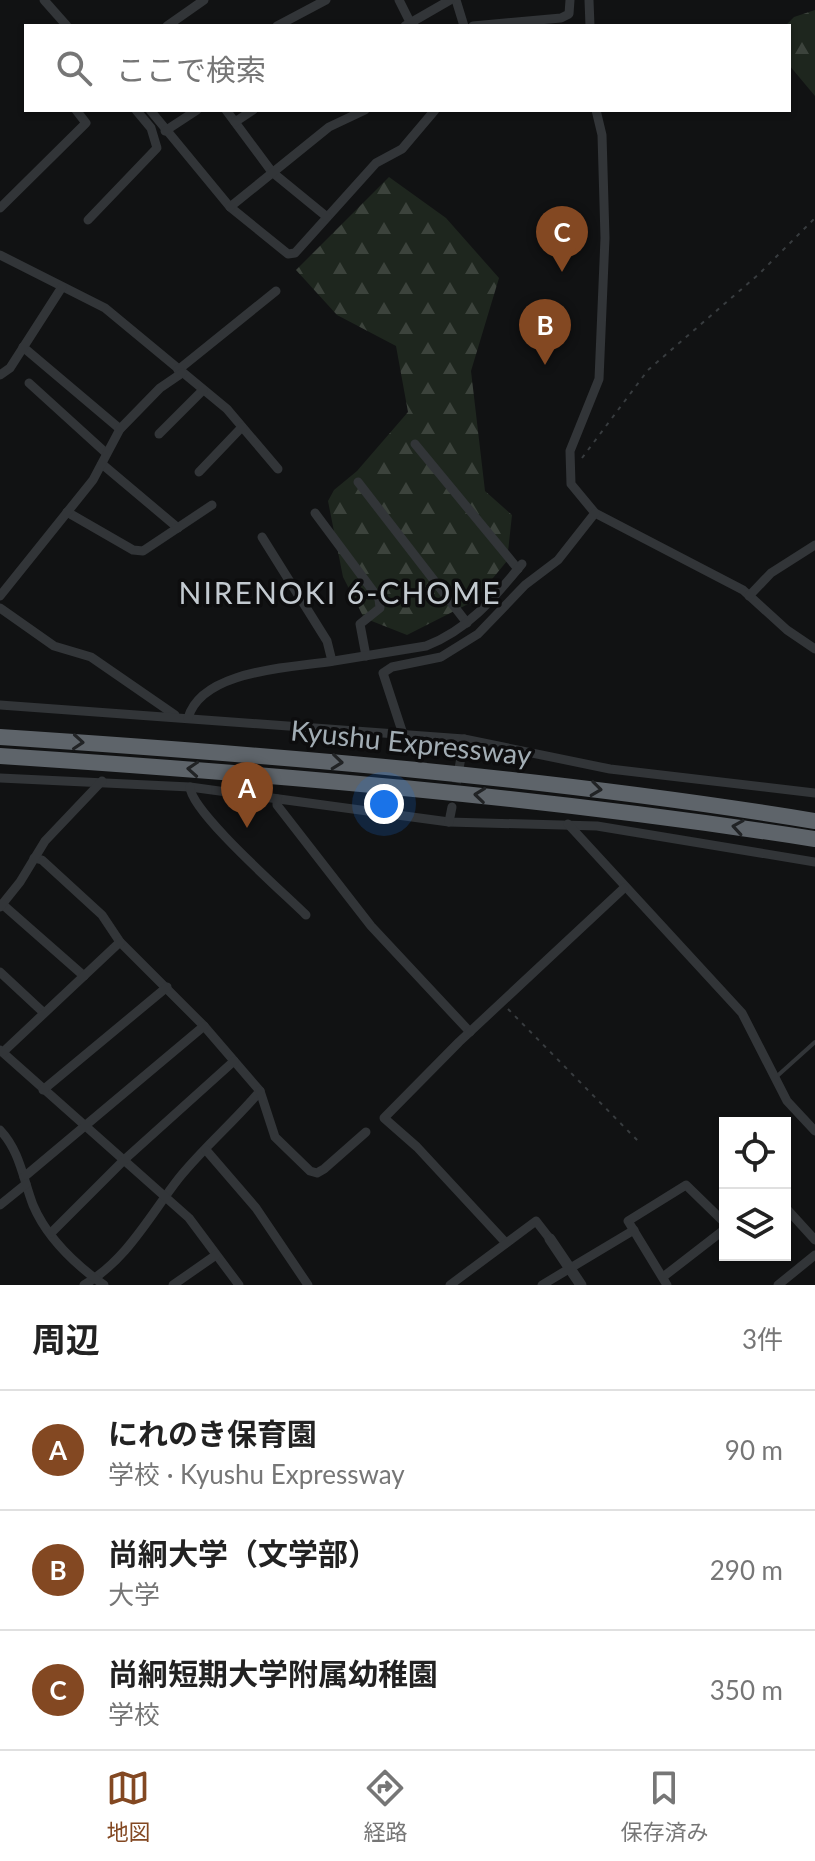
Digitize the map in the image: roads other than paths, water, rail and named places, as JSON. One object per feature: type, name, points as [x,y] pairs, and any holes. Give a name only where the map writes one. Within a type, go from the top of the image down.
[{"type":"highway","name":"Kyushu Expressway","points":[[0,737],[286,757],[519,779],[815,821]]},
{"type":"highway","name":"Kyushu Expressway","points":[[0,756],[219,771],[489,795],[815,839]]},
{"type":"street","points":[[44,0],[65,24]]},
{"type":"street","points":[[170,24],[204,0]]},
{"type":"street","points":[[281,24],[326,0]]},
{"type":"street","points":[[399,0],[409,24]]},
{"type":"street","points":[[411,24],[450,0]]},
{"type":"street","points":[[456,0],[463,24]]},
{"type":"street","points":[[495,24],[561,18],[569,14],[570,0]]},
{"type":"street","points":[[589,0],[590,24]]},
{"type":"street","points":[[0,208],[86,123],[78,112]]},
{"type":"street","points":[[88,220],[157,148],[151,128],[138,112]]},
{"type":"street","points":[[151,112],[230,207],[288,254],[295,253],[376,163],[402,149],[433,112]]},
{"type":"street","points":[[165,131],[194,112]]},
{"type":"street","points":[[228,112],[272,172],[327,217]]},
{"type":"street","points":[[235,122],[250,112]]},
{"type":"street","points":[[230,207],[329,127],[361,112]]},
{"type":"street","points":[[596,112],[602,135],[605,238],[599,379],[570,451],[575,491],[595,513],[749,596],[787,630],[815,649]]},
{"type":"street","points":[[0,255],[105,308],[203,390],[242,427],[278,469]]},
{"type":"street","points":[[0,375],[10,368],[62,287]]},
{"type":"street","points":[[0,596],[102,464],[120,429],[160,388],[276,291]]},
{"type":"street","points":[[23,347],[120,429]]},
{"type":"street","points":[[29,383],[106,453]]},
{"type":"street","points":[[159,434],[203,390]]},
{"type":"street","points":[[199,472],[242,427]]},
{"type":"street","points":[[183,718],[196,701],[224,683],[250,673],[426,646],[467,623],[520,566],[415,444]]},
{"type":"street","points":[[102,464],[178,528]]},
{"type":"street","points":[[358,482],[467,623]]},
{"type":"street","points":[[67,512],[133,550],[143,551],[212,505]]},
{"type":"street","points":[[315,513],[379,599],[380,608],[360,624],[366,656]]},
{"type":"street","points":[[403,734],[383,673],[392,667],[441,657],[478,634],[525,585],[558,560],[595,513]]},
{"type":"street","points":[[262,537],[327,641],[332,661]]},
{"type":"street","points":[[749,596],[771,573],[815,545]]},
{"type":"street","points":[[0,608],[54,646],[91,657],[183,718]]},
{"type":"street","points":[[0,705],[464,739],[610,769],[815,793]]},
{"type":"street","points":[[462,752],[464,739]]},
{"type":"street","points":[[0,778],[190,787],[449,822],[568,824],[702,842],[815,862]]},
{"type":"street","points":[[84,976],[1,906],[63,819],[102,781]]},
{"type":"street","points":[[190,787],[190,796],[211,821],[306,915]]},
{"type":"street","points":[[277,799],[277,805],[371,926],[470,1032]]},
{"type":"street","points":[[449,822],[452,807]]},
{"type":"street","points":[[568,824],[742,1013],[773,1079],[787,1101],[815,1131]]},
{"type":"street","points":[[34,858],[42,860],[102,915],[120,942],[204,1026],[260,1091],[275,1137],[310,1171],[317,1173],[324,1169],[366,1132]]},
{"type":"street","points":[[506,1243],[417,1147],[384,1118],[470,1032],[624,888]]},
{"type":"street","points":[[120,942],[1,1051],[189,1218],[239,1285]]},
{"type":"street","points":[[0,972],[44,1013]]},
{"type":"street","points":[[43,1090],[167,987]]},
{"type":"street","points":[[0,1205],[83,1127],[204,1026]]},
{"type":"street","points":[[51,1233],[124,1160],[234,1061]]},
{"type":"street","points":[[84,1285],[124,1252],[168,1198],[178,1179],[260,1091]]},
{"type":"street","points":[[0,1130],[15,1150],[34,1208],[70,1259],[104,1285]]},
{"type":"street","points":[[206,1150],[256,1208],[308,1285]]},
{"type":"street","points":[[719,1220],[686,1185],[628,1221],[665,1281],[719,1232]]},
{"type":"street","points":[[791,1214],[815,1240]]},
{"type":"street","points":[[450,1285],[536,1221],[581,1285]]},
{"type":"street","points":[[542,1285],[634,1230]]},
{"type":"street","points":[[173,1285],[216,1255]]},
{"type":"street","points":[[778,1285],[815,1255]]},
{"type":"lane","points":[[773,1079],[815,1042]]},
{"type":"tunnel","points":[[454,796],[462,752]]},
{"type":"place","name":"尚絅短期大学附属幼稚園","points":[[562,272]]},
{"type":"place","name":"尚絅大学（文学部）","points":[[545,365]]},
{"type":"place","name":"にれのき保育園","points":[[247,828]]},
{"type":"district","name":"NIRENOKI 6-CHOME","points":[[340,594]]}]
